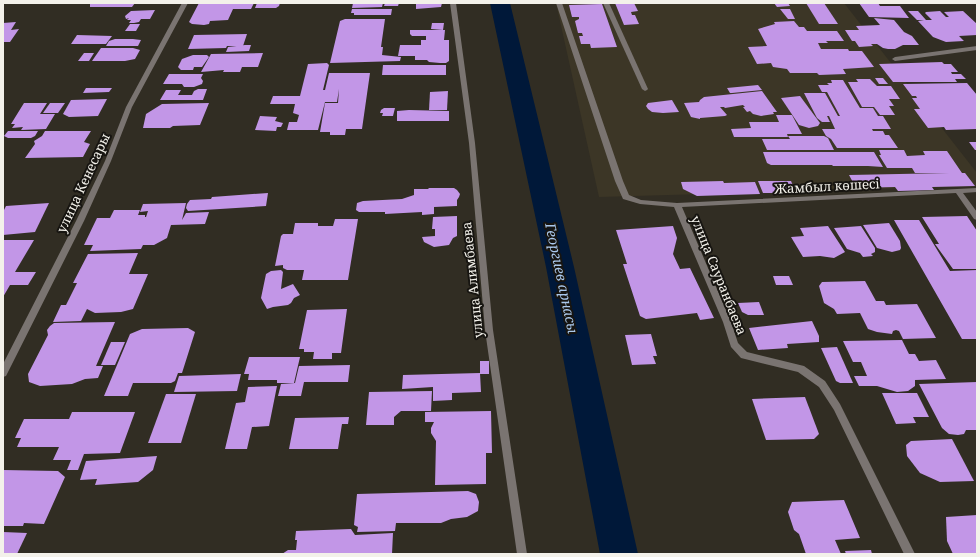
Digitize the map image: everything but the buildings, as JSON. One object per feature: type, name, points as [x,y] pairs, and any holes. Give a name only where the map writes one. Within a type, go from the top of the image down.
[{"type":"street","name":"улица Кенесары","points":[[3,373],[80,221],[108,161],[130,107],[185,3]]},
{"type":"street","name":"улица Алимбаева","points":[[453,3],[472,143],[489,330],[522,554]]},
{"type":"street","name":"улица Сауранбаева","points":[[559,3],[619,181],[626,197],[640,202],[677,205],[727,322],[734,345],[744,355],[801,369],[822,384],[837,407],[910,554]]},
{"type":"street","points":[[606,3],[645,88]]},
{"type":"street","points":[[896,59],[977,48]]},
{"type":"street","name":"Жамбыл көшесі","points":[[677,205],[977,190]]},
{"type":"street","points":[[958,192],[977,217]]},
{"type":"shaded area","points":[[556,3],[844,3],[977,173],[977,186],[599,197]]},
{"type":"waterway","name":"Георгиев арнасы","points":[[500,3],[560,267],[619,554]]}]
